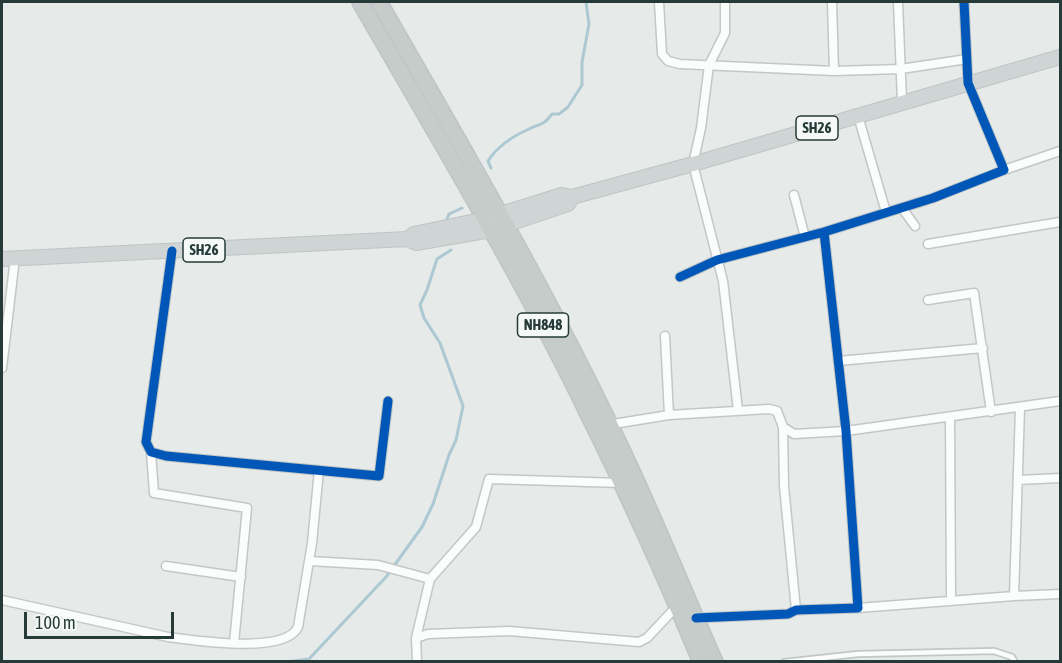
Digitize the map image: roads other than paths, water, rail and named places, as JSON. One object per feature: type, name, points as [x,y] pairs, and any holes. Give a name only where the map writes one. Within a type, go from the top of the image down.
[{"type":"highway","name":"NH848","points":[[360,2],[541,322],[638,484],[716,662]]},
{"type":"highway","name":"NH848","points":[[379,2],[504,220],[603,427],[622,483],[700,662]]},
{"type":"main road","name":"SH26","points":[[8,258],[407,239],[416,243],[504,220],[562,195],[572,197],[693,164],[1060,57]]},
{"type":"street","points":[[659,2],[663,57],[680,64],[834,71],[901,69],[967,59]]},
{"type":"street","points":[[725,2],[725,33],[709,65],[701,128],[693,164],[723,281],[738,410]]},
{"type":"street","points":[[832,2],[834,71]]},
{"type":"street","points":[[898,2],[902,102]]},
{"type":"street","points":[[964,2],[969,83],[1004,170]]},
{"type":"street","points":[[858,116],[886,212]]},
{"type":"street","points":[[680,277],[717,260],[824,232],[933,198],[1060,151]]},
{"type":"street","points":[[794,195],[805,237]]},
{"type":"street","points":[[902,208],[915,226]]},
{"type":"street","points":[[928,244],[1060,222]]},
{"type":"street","points":[[824,232],[846,431],[858,608]]},
{"type":"street","points":[[172,251],[146,442],[151,452],[154,493],[247,508],[234,643]]},
{"type":"street","points":[[2,368],[8,258]]},
{"type":"street","points":[[928,300],[974,293],[991,412]]},
{"type":"street","points":[[665,336],[669,414]]},
{"type":"street","points":[[838,361],[982,348]]},
{"type":"street","points":[[151,452],[166,456],[379,476],[388,401]]},
{"type":"street","points":[[783,427],[794,434],[846,431],[1060,402]]},
{"type":"street","points":[[1014,596],[1020,408]]},
{"type":"street","points":[[603,427],[669,414],[775,409],[780,415],[783,427],[784,486],[796,610]]},
{"type":"street","points":[[950,417],[951,601]]},
{"type":"street","points":[[2,600],[168,637],[234,643],[266,643],[287,638],[295,633],[298,627],[310,561],[319,470]]},
{"type":"street","points":[[1017,480],[1060,478]]},
{"type":"street","points":[[417,662],[416,638],[430,579],[476,527],[489,479],[622,483]]},
{"type":"street","points":[[310,561],[378,565],[430,579]]},
{"type":"street","points":[[166,566],[241,577]]},
{"type":"street","points":[[696,618],[788,614],[796,610],[1060,594]]},
{"type":"street","points":[[416,638],[428,634],[509,631],[639,642],[647,638],[676,606]]},
{"type":"lane","points":[[784,662],[911,652],[994,651],[1012,657],[1015,662]]},
{"type":"waterway","points":[[491,168],[488,161],[501,147],[517,135],[544,122],[552,114],[559,114],[568,107],[582,85],[582,62],[589,24],[586,2]]},
{"type":"waterway","points":[[445,224],[449,214],[462,208]]},
{"type":"waterway","points":[[285,662],[309,659],[386,577],[422,527],[433,504],[456,440],[463,406],[440,343],[424,318],[420,305],[437,259],[451,250]]}]
